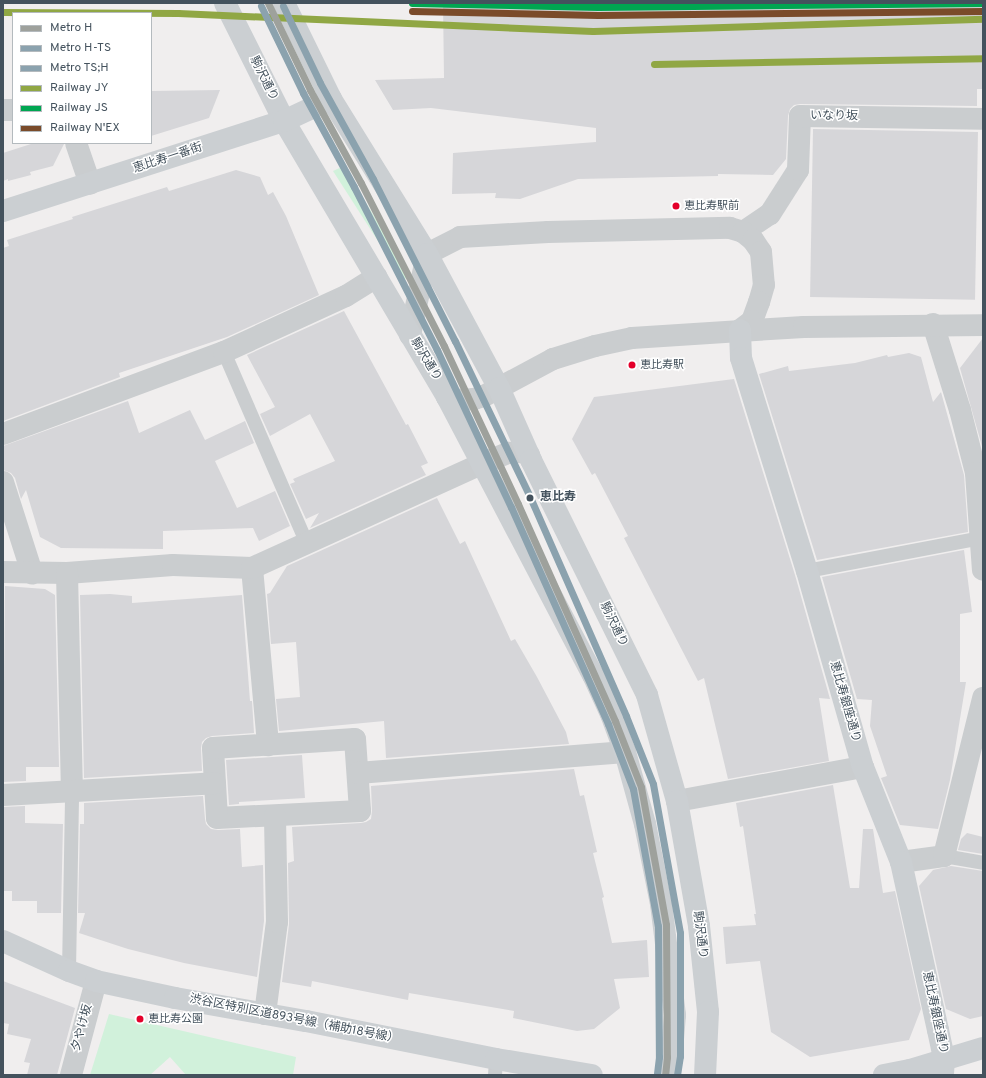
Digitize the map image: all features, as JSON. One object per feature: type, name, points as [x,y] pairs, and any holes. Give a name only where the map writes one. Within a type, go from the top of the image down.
[{"type":"main road","name":"駒沢通り","points":[[225,3],[284,121],[447,397],[483,463],[593,675],[611,714],[625,752],[645,824],[661,904],[675,1015],[670,1075]]},
{"type":"main road","name":"駒沢通り","points":[[284,3],[331,99],[427,254],[499,388],[529,455],[647,695],[678,801],[699,926],[708,1012],[705,1075]]},
{"type":"main road","name":"恵比寿一番街","points":[[3,212],[284,121],[331,99]]},
{"type":"main road","name":"恵比寿銀座通り","points":[[740,330],[741,358],[807,571],[863,767],[901,862],[944,1067]]},
{"type":"main road","name":"渋谷区特別区道893号線（補助18号線）","points":[[3,941],[69,971],[96,981],[175,998],[265,1014],[496,1067],[592,1075]]},
{"type":"main road","points":[[884,1075],[910,1070],[944,1067],[983,1048]]},
{"type":"street","name":"いなり坂","points":[[743,232],[770,214],[798,170],[800,116],[983,119]]},
{"type":"street","points":[[76,144],[90,184]]},
{"type":"street","points":[[410,335],[427,254],[460,237],[548,232],[722,228],[730,228],[743,232],[753,240],[761,252],[764,285],[752,321],[740,330]]},
{"type":"street","points":[[3,434],[224,352],[346,296],[376,277]]},
{"type":"street","points":[[932,324],[960,410],[976,473],[982,538],[983,570]]},
{"type":"street","points":[[447,397],[459,400],[474,399],[499,388],[554,359],[595,346],[632,338],[804,327],[932,324],[983,325]]},
{"type":"street","points":[[3,572],[67,573],[173,566],[252,568],[483,463],[508,453],[524,452],[529,455]]},
{"type":"street","points":[[3,482],[32,573]]},
{"type":"street","points":[[252,568],[268,745]]},
{"type":"street","points":[[67,573],[72,792]]},
{"type":"street","points":[[901,862],[944,856],[983,698]]},
{"type":"street","points":[[355,739],[360,811],[217,818],[213,748],[268,745],[355,739]]},
{"type":"street","points":[[358,773],[625,752]]},
{"type":"street","points":[[678,801],[863,767]]},
{"type":"street","points":[[3,795],[215,783]]},
{"type":"street","points":[[265,1014],[277,922],[275,816]]},
{"type":"street","name":"夕やけ坂","points":[[71,1075],[96,981]]},
{"type":"lane","points":[[224,352],[307,544]]},
{"type":"lane","points":[[807,571],[895,553],[982,538]]},
{"type":"lane","points":[[69,971],[72,792]]},
{"type":"lane","points":[[944,856],[983,863]]},
{"type":"green space","points":[[344,166],[410,276],[403,280],[333,171]]},
{"type":"green space","name":"恵比寿公園","points":[[109,1014],[296,1057],[293,1075],[186,1075],[170,1057],[150,1075],[90,1075]]},
{"type":"building","points":[[443,3],[983,3],[983,89],[977,89],[977,106],[794,105],[790,109],[788,116],[786,159],[773,175],[718,174],[718,176],[578,179],[520,199],[495,198],[496,193],[452,194],[453,153],[596,142],[596,128],[431,108],[393,110],[375,80],[444,78]]},
{"type":"building","points":[[220,90],[209,118],[152,136],[152,91]]},
{"type":"building","points":[[813,129],[978,132],[975,300],[810,297]]},
{"type":"building","points":[[31,144],[64,144],[53,166],[30,172],[31,175],[8,181],[8,179],[3,181],[3,153]]},
{"type":"building","points":[[236,170],[260,177],[268,195],[273,192],[286,216],[319,295],[227,337],[119,373],[120,377],[3,421],[3,248],[9,246],[7,240],[73,219],[72,217],[167,187],[169,191]]},
{"type":"building","points":[[344,311],[406,425],[408,424],[428,463],[421,466],[426,475],[310,528],[319,513],[306,519],[290,484],[295,482],[293,479],[335,461],[310,414],[270,436],[260,414],[275,407],[247,355]]},
{"type":"building","points":[[983,338],[983,450],[960,368]]},
{"type":"building","points":[[909,353],[921,357],[933,402],[941,392],[964,475],[968,532],[817,560],[759,374],[788,366],[789,371],[855,363],[887,355],[888,357]]},
{"type":"building","points":[[734,379],[795,575],[830,699],[819,698],[829,761],[728,779],[704,678],[698,681],[624,538],[628,536],[595,473],[592,475],[572,439],[594,397]]},
{"type":"building","points":[[128,401],[139,433],[190,410],[205,440],[245,421],[254,443],[215,461],[237,508],[275,491],[290,526],[259,541],[253,528],[163,531],[163,549],[61,548],[40,537],[26,490],[21,499],[15,478],[11,473],[3,470],[3,446]]},
{"type":"building","points":[[437,498],[460,544],[465,541],[511,641],[515,639],[537,677],[566,732],[569,744],[386,758],[384,721],[279,731],[276,699],[300,697],[296,642],[271,644],[267,594],[270,593],[287,566]]},
{"type":"building","points":[[969,549],[964,550],[972,612],[960,614],[960,682],[966,682],[950,780],[938,829],[900,825],[881,778],[887,776],[870,726],[872,700],[857,699],[822,577]]},
{"type":"building","points":[[5,586],[45,589],[55,595],[59,767],[26,767],[26,781],[3,782]]},
{"type":"building","points":[[110,594],[132,596],[132,603],[242,595],[250,701],[252,701],[254,733],[212,736],[206,738],[202,742],[201,748],[202,771],[84,778],[80,595]]},
{"type":"building","points":[[302,755],[305,798],[239,802],[239,804],[229,805],[226,760]]},
{"type":"building","points":[[574,769],[580,796],[584,795],[597,852],[593,853],[604,897],[602,898],[612,943],[647,940],[649,977],[614,979],[620,1008],[594,1029],[577,1031],[513,1018],[514,1011],[409,993],[408,1000],[312,981],[311,987],[282,982],[289,924],[288,863],[294,861],[292,827],[366,822],[371,819],[371,786]]},
{"type":"building","points":[[833,785],[850,888],[859,888],[863,829],[873,829],[883,893],[895,891],[921,1009],[909,1040],[810,1057],[771,1032],[760,961],[726,964],[723,927],[756,925],[754,914],[756,914],[743,826],[740,827],[736,803]]},
{"type":"building","points":[[203,796],[206,824],[211,829],[240,829],[242,867],[263,865],[264,921],[257,977],[184,963],[128,949],[79,933],[85,913],[78,913],[80,824],[84,824],[84,803]]},
{"type":"building","points":[[25,806],[25,823],[63,824],[61,913],[37,913],[37,901],[12,901],[12,891],[3,891],[3,807]]},
{"type":"building","points":[[967,833],[983,837],[983,854],[958,850],[961,839]]},
{"type":"building","points":[[951,866],[983,871],[983,1016],[970,1019],[946,1009],[919,886],[933,870]]},
{"type":"building","points":[[3,981],[75,1008],[57,1075],[27,1075],[30,1063],[24,1062],[31,1039],[7,1034],[9,1024],[3,1023]]},
{"type":"metro line","name":"H","points":[[268,3],[310,90],[361,183],[444,346],[518,504],[615,721],[641,787],[666,925],[667,1057],[665,1075]]},
{"type":"metro line","name":"H-TS","points":[[261,6],[303,93],[354,187],[437,350],[511,507],[608,724],[633,789],[658,926],[659,1057],[657,1074]]},
{"type":"metro line","name":"TS;H","points":[[283,6],[320,83],[373,179],[455,341],[530,497],[626,716],[653,784],[680,933],[680,1056],[677,1074]]},
{"type":"rail line","name":"JS","points":[[412,3],[598,7],[983,3]]},
{"type":"rail line","name":"N'EX","points":[[412,11],[598,15],[983,11]]},
{"type":"rail line","name":"JY","points":[[3,12],[12,12]]},
{"type":"rail line","name":"JY","points":[[152,13],[593,31],[983,19]]},
{"type":"rail line","name":"JY","points":[[654,64],[983,58]]},
{"type":"place","name":"恵比寿駅前","points":[[676,206]]},
{"type":"place","name":"恵比寿駅","points":[[632,365]]},
{"type":"place","name":"恵比寿","points":[[530,498]]},
{"type":"place","name":"恵比寿公園","points":[[140,1019]]}]
